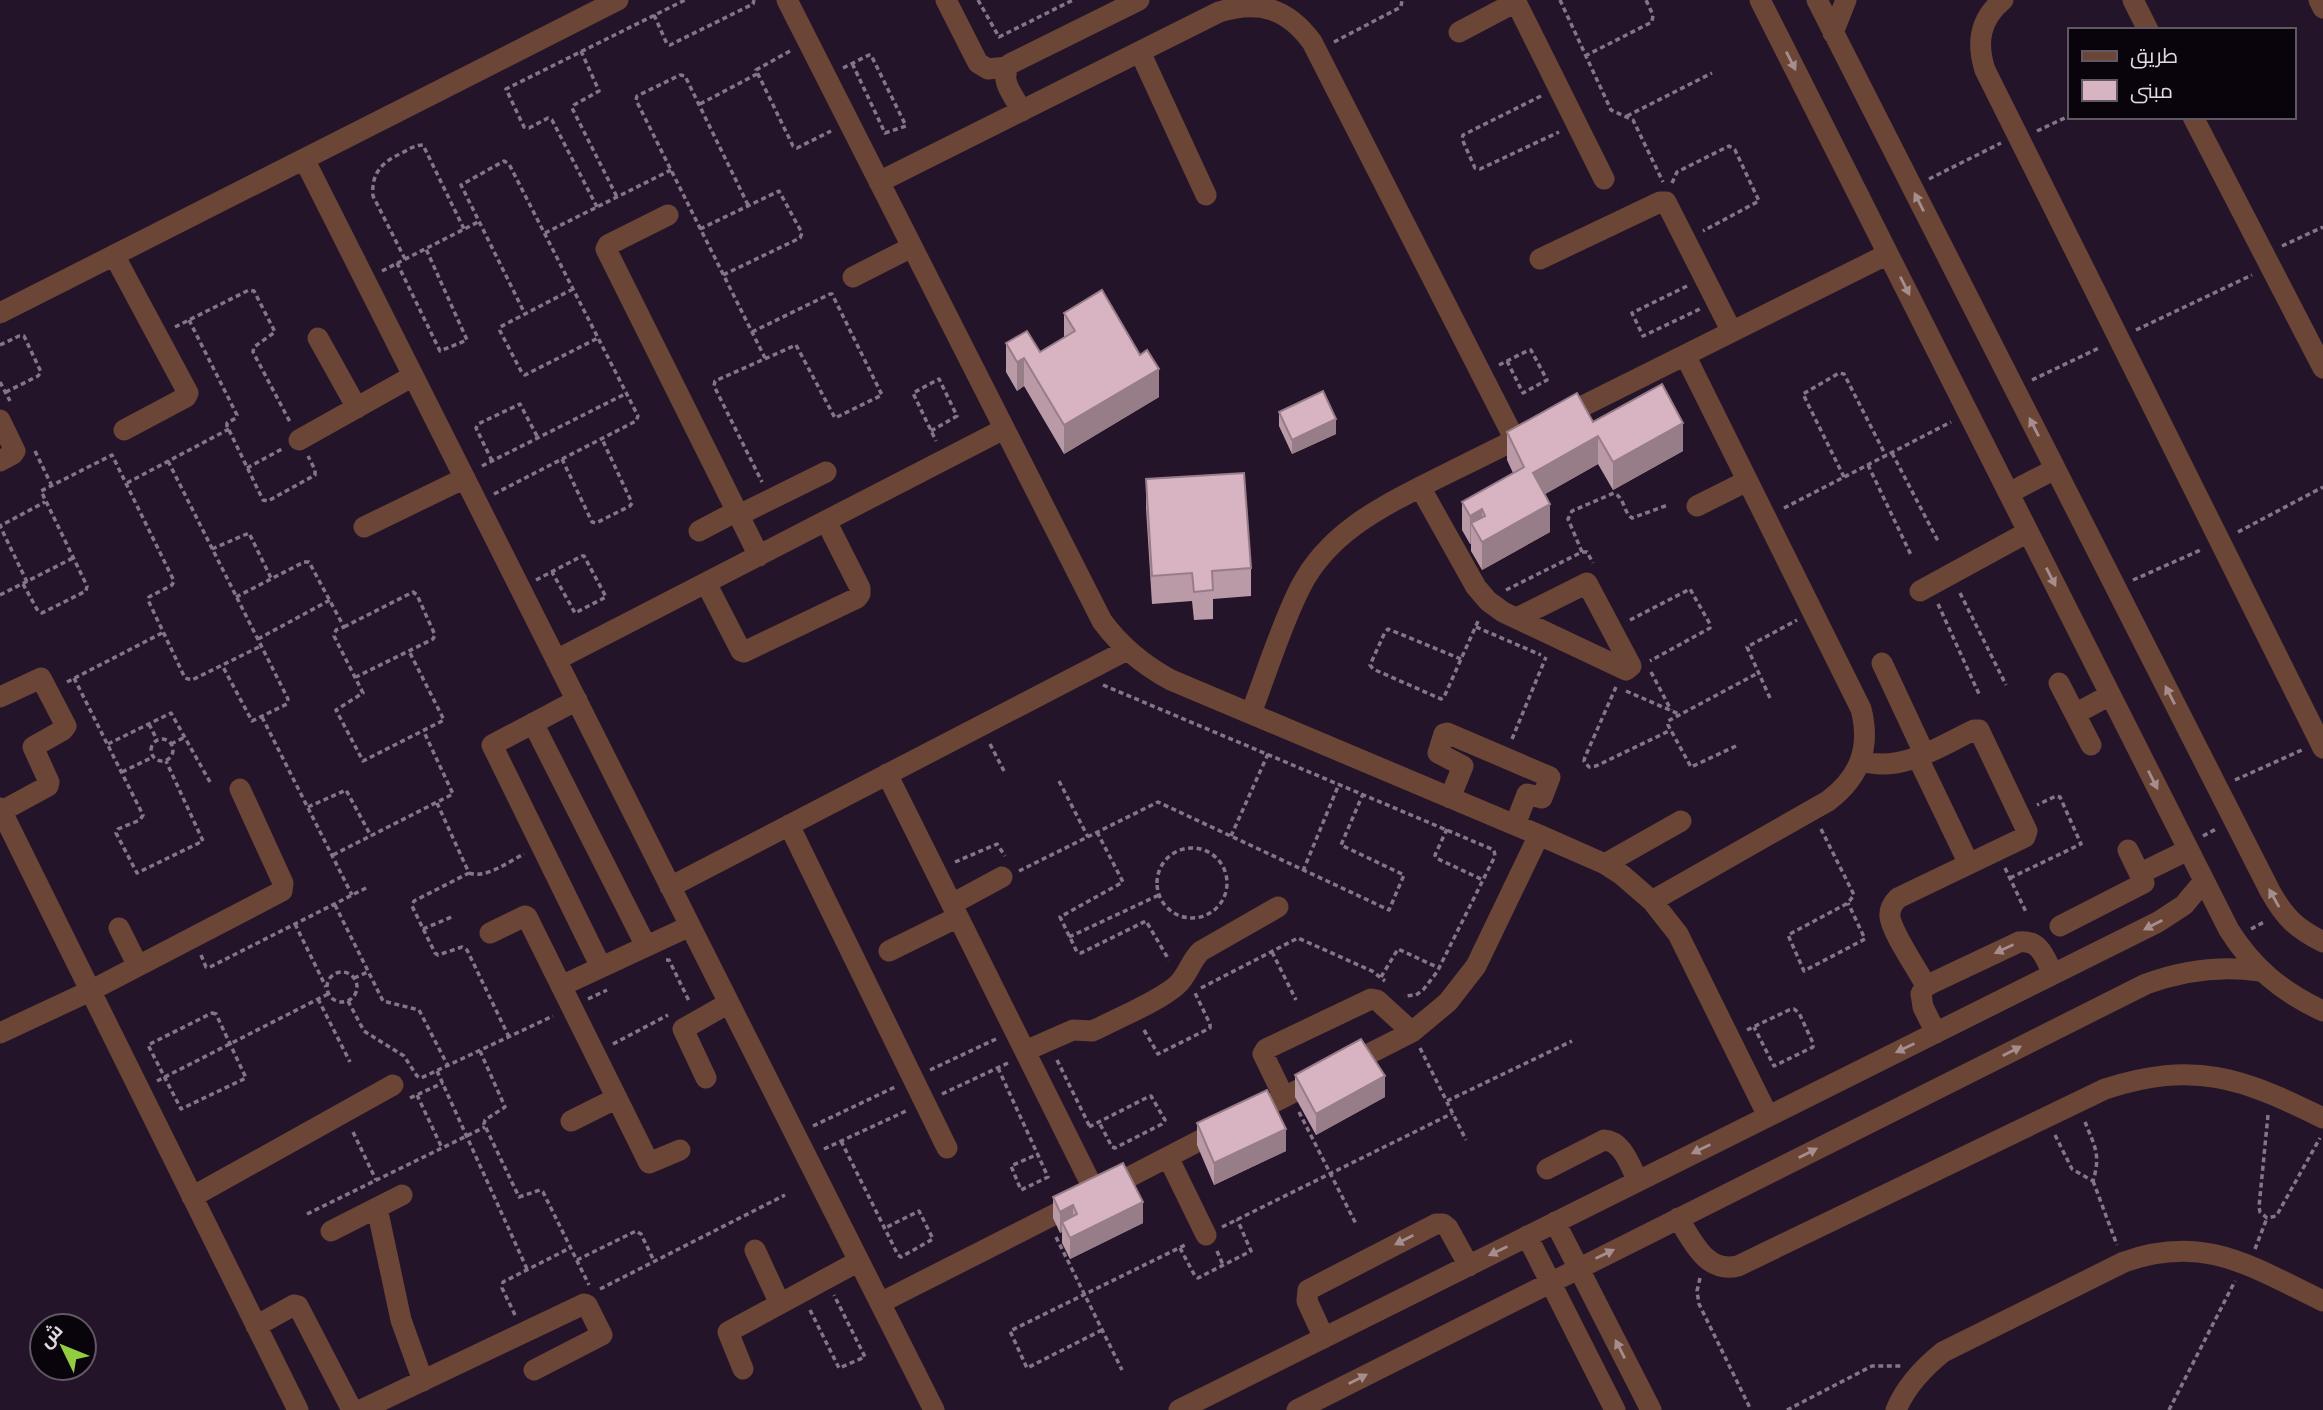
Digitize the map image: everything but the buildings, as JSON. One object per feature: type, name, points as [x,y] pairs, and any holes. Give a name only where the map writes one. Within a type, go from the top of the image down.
[{"type":"street","points":[[0,313],[618,0]]},
{"type":"street","points":[[787,0],[1102,621],[1127,650],[1140,662],[1171,680],[1605,864],[1652,901],[1678,934],[1768,1116]]},
{"type":"street","points":[[946,0],[978,63],[988,69],[1007,68],[1139,0]]},
{"type":"street","points":[[1760,0],[2233,937],[2260,971],[2291,995],[2323,1011]]},
{"type":"street","points":[[1816,0],[2283,913],[2299,930],[2323,942]]},
{"type":"street","points":[[1833,33],[1846,0]]},
{"type":"street","points":[[2003,0],[1984,22],[1980,38],[1984,70],[2321,745]]},
{"type":"street","points":[[2133,0],[2147,28]]},
{"type":"street","points":[[2319,0],[2323,8]]},
{"type":"street","points":[[1459,32],[1515,1],[1604,179]]},
{"type":"street","points":[[879,182],[1219,12],[1236,7],[1271,9],[1287,16],[1301,27],[1317,51],[1515,440]]},
{"type":"street","points":[[1140,52],[1206,195]]},
{"type":"street","points":[[1007,68],[1005,80],[1022,111]]},
{"type":"street","points":[[2194,119],[2323,368]]},
{"type":"street","points":[[304,159],[934,1410]]},
{"type":"street","points":[[1541,259],[1667,198],[1732,332]]},
{"type":"street","points":[[668,215],[608,245],[607,249],[759,555]]},
{"type":"street","points":[[853,277],[912,247]]},
{"type":"street","points":[[1251,713],[1300,587],[1316,562],[1359,520],[1888,254]]},
{"type":"street","points":[[114,255],[188,395],[124,430]]},
{"type":"street","points":[[318,338],[357,408]]},
{"type":"street","points":[[1652,901],[1812,811],[1842,791],[1854,777],[1861,761],[1865,735],[1861,709],[1685,355]]},
{"type":"street","points":[[299,440],[413,376]]},
{"type":"street","points":[[0,420],[15,452],[0,461]]},
{"type":"street","points":[[556,660],[1004,429]]},
{"type":"street","points":[[2009,493],[2055,469]]},
{"type":"street","points":[[699,531],[825,471]]},
{"type":"street","points":[[365,527],[464,477]]},
{"type":"street","points":[[1697,506],[1747,481]]},
{"type":"street","points":[[1420,487],[1476,587],[1488,601],[1517,618],[1626,670],[1631,666],[1587,583],[1517,618]]},
{"type":"street","points":[[706,583],[741,651],[744,652],[857,598],[860,588],[826,521]]},
{"type":"street","points":[[1925,588],[2028,532]]},
{"type":"street","points":[[670,887],[1127,650]]},
{"type":"street","points":[[1882,663],[1969,864]]},
{"type":"street","points":[[0,697],[39,677],[66,726],[64,730],[33,747],[49,785],[1,809],[298,1410]]},
{"type":"street","points":[[2059,683],[2091,745]]},
{"type":"street","points":[[2074,714],[2110,695]]},
{"type":"street","points":[[577,700],[492,745],[601,967]]},
{"type":"street","points":[[533,723],[646,946]]},
{"type":"street","points":[[1861,761],[1892,766],[1979,730],[2027,831],[2026,835],[1996,851],[1898,898],[1891,908],[1891,921],[1926,986]]},
{"type":"street","points":[[1450,798],[1464,766],[1438,753],[1445,734],[1550,778],[1542,798],[1527,794],[1515,825]]},
{"type":"street","points":[[887,774],[1096,1194]]},
{"type":"street","points":[[0,1033],[138,966],[283,888],[240,789]]},
{"type":"street","points":[[1605,864],[1681,821]]},
{"type":"street","points":[[789,825],[947,1148]]},
{"type":"street","points":[[880,1303],[1412,1032],[1448,1002],[1476,966],[1539,835]]},
{"type":"street","points":[[2141,873],[2187,847]]},
{"type":"street","points":[[2060,926],[2144,883],[2128,850]]},
{"type":"street","points":[[889,951],[955,911],[1008,872]]},
{"type":"street","points":[[1179,1410],[2172,914],[2184,905],[2204,881]]},
{"type":"street","points":[[1025,1051],[1073,1030],[1092,1031],[1169,990],[1181,981],[1191,961],[1201,951],[1278,907]]},
{"type":"street","points":[[490,933],[526,916],[649,1164],[680,1150]]},
{"type":"street","points":[[561,985],[690,926]]},
{"type":"street","points":[[118,928],[138,966]]},
{"type":"street","points":[[1936,1033],[1921,1000],[1926,986],[2019,942],[2028,941],[2039,947],[2053,974]]},
{"type":"street","points":[[1297,1410],[2146,984],[2164,977],[2202,969],[2241,968],[2260,971]]},
{"type":"street","points":[[1287,1096],[1263,1054],[1266,1049],[1371,999],[1377,1000],[1412,1032]]},
{"type":"street","points":[[706,1078],[683,1028],[729,1003]]},
{"type":"street","points":[[1678,1217],[1707,1259],[1725,1268],[1738,1266],[2105,1089],[2176,1074],[2224,1078],[2271,1092],[2323,1118]]},
{"type":"street","points":[[192,1196],[399,1093]]},
{"type":"street","points":[[571,1121],[617,1098]]},
{"type":"street","points":[[1547,1169],[1604,1140],[1610,1140],[1620,1148],[1638,1181]]},
{"type":"street","points":[[1168,1157],[1206,1235]]},
{"type":"street","points":[[331,1231],[402,1195]]},
{"type":"street","points":[[377,1208],[401,1320],[423,1381]]},
{"type":"street","points":[[1555,1222],[1651,1410]]},
{"type":"street","points":[[1324,1338],[1307,1301],[1308,1290],[1436,1224],[1443,1224],[1448,1228],[1469,1266]]},
{"type":"street","points":[[1527,1236],[1615,1410]]},
{"type":"street","points":[[755,1250],[780,1304]]},
{"type":"street","points":[[1894,1409],[1924,1367],[1943,1352],[2124,1262],[2160,1251],[2206,1252],[2247,1264],[2323,1301]]},
{"type":"street","points":[[743,1369],[728,1332],[859,1261]]},
{"type":"street","points":[[361,1410],[585,1304],[602,1332],[601,1336],[534,1370]]},
{"type":"street","points":[[256,1326],[298,1306],[352,1410]]},
{"type":"path","points":[[597,207],[552,120],[548,118],[525,128],[505,91],[685,0]]},
{"type":"path","points":[[654,15],[667,44],[670,45],[753,4],[754,0]]},
{"type":"path","points":[[978,0],[999,37],[1072,0]]},
{"type":"path","points":[[1317,51],[1401,7],[1402,0]]},
{"type":"path","points":[[1560,0],[1611,110],[1633,120],[1667,198]]},
{"type":"path","points":[[1585,56],[1652,22],[1653,15],[1646,0]]},
{"type":"path","points":[[808,42],[758,67],[757,74],[794,147],[848,122]]},
{"type":"path","points":[[581,51],[599,92],[572,108],[617,197]]},
{"type":"path","points":[[825,76],[852,63],[872,55],[905,126],[885,133],[852,63]]},
{"type":"path","points":[[1627,116],[1712,73]]},
{"type":"path","points":[[748,205],[685,76],[681,74],[636,98],[765,358]]},
{"type":"path","points":[[699,104],[757,74]]},
{"type":"path","points":[[1559,88],[1463,135],[1462,139],[1475,168],[1480,169],[1577,124]]},
{"type":"path","points":[[1912,188],[2068,116]]},
{"type":"path","points":[[405,260],[373,197],[375,174],[382,164],[391,158],[423,145],[464,229]]},
{"type":"path","points":[[1667,198],[1677,172],[1729,146],[1735,150],[1760,199],[1758,204],[1686,240]]},
{"type":"path","points":[[477,503],[638,419],[545,233],[506,162],[461,184],[525,314]]},
{"type":"path","points":[[545,233],[671,170]]},
{"type":"path","points":[[700,229],[779,191],[802,236],[723,275]]},
{"type":"path","points":[[365,280],[479,221]]},
{"type":"path","points":[[2014,388],[2119,339],[2323,227]]},
{"type":"path","points":[[397,264],[440,351],[467,340],[426,249]]},
{"type":"path","points":[[1704,277],[1633,313],[1643,336],[1716,301]]},
{"type":"path","points":[[573,289],[500,327],[499,330],[525,375],[598,338]]},
{"type":"path","points":[[157,336],[189,320],[250,290],[254,291],[275,332],[254,347],[253,352],[315,470],[315,475],[268,501],[263,500],[227,423],[237,415],[189,320]]},
{"type":"path","points":[[751,332],[832,294],[882,396],[836,419],[797,345],[714,383],[771,499]]},
{"type":"path","points":[[0,345],[24,336],[40,372],[38,376],[5,392]]},
{"type":"path","points":[[1482,374],[1507,361],[1532,350],[1547,380],[1523,393],[1507,361]]},
{"type":"path","points":[[1844,477],[1803,395],[1805,391],[1827,379],[1844,374],[1886,456]]},
{"type":"path","points":[[931,431],[957,416],[939,379],[913,393],[944,460]]},
{"type":"path","points":[[464,477],[627,393]]},
{"type":"path","points":[[492,461],[476,428],[478,424],[497,414],[521,404],[538,438]]},
{"type":"path","points":[[1765,518],[1969,413]]},
{"type":"path","points":[[127,483],[229,429]]},
{"type":"path","points":[[562,459],[592,522],[596,523],[630,506],[632,502],[601,439]]},
{"type":"path","points":[[247,468],[299,440]]},
{"type":"path","points":[[1892,453],[1939,543]]},
{"type":"path","points":[[45,502],[0,526],[38,611],[42,613],[85,593],[87,588],[41,493],[43,489],[109,455],[114,457],[174,581],[148,598],[188,680],[261,646]]},
{"type":"path","points":[[168,461],[288,701],[286,705],[254,721],[250,720],[222,665]]},
{"type":"path","points":[[1868,465],[1911,555]]},
{"type":"path","points":[[2116,589],[2220,541],[2323,487]]},
{"type":"path","points":[[1582,552],[1568,519],[1572,511],[1614,493],[1619,496],[1632,518],[1668,505]]},
{"type":"path","points":[[212,549],[249,533],[271,578]]},
{"type":"path","points":[[520,588],[552,572],[584,556],[606,597],[575,613],[552,572]]},
{"type":"path","points":[[0,595],[73,558]]},
{"type":"path","points":[[236,597],[307,561],[344,626]]},
{"type":"path","points":[[1951,574],[2006,685]]},
{"type":"path","points":[[1925,588],[1979,694]]},
{"type":"path","points":[[1625,622],[1690,589],[1710,624],[1710,628],[1646,663]]},
{"type":"path","points":[[355,677],[410,651],[436,635],[417,595],[413,592],[335,632],[334,636],[362,694],[336,710],[362,760],[365,761],[443,722],[444,719],[410,651]]},
{"type":"path","points":[[257,639],[330,600]]},
{"type":"path","points":[[1461,659],[1388,629],[1370,665],[1373,669],[1441,699],[1461,659],[1488,601]]},
{"type":"path","points":[[1770,698],[1747,646],[1812,612]]},
{"type":"path","points":[[49,691],[163,632]]},
{"type":"path","points":[[1504,757],[1546,657]]},
{"type":"path","points":[[1736,746],[1691,767],[1668,723],[1670,719],[1758,673]]},
{"type":"path","points":[[74,678],[143,815],[140,820],[118,829],[116,834],[135,872],[138,873],[203,841],[166,761]]},
{"type":"path","points":[[1100,686],[1107,686],[1494,850],[1495,856],[1439,969],[1416,995],[1408,997],[1399,994]]},
{"type":"path","points":[[1616,687],[1585,757],[1586,764],[1596,766],[1671,730]]},
{"type":"path","points":[[108,744],[171,713],[210,782]]},
{"type":"path","points":[[262,717],[352,895]]},
{"type":"path","points":[[149,724],[157,740]]},
{"type":"path","points":[[333,855],[454,793],[424,732]]},
{"type":"path","points":[[171,744],[185,736]]},
{"type":"path","points":[[157,740],[162,739],[171,744],[173,753],[166,761]]},
{"type":"path","points":[[153,757],[152,748],[157,740]]},
{"type":"path","points":[[990,744],[1004,771]]},
{"type":"path","points":[[2218,788],[2321,745]]},
{"type":"path","points":[[1231,836],[1268,754]]},
{"type":"path","points":[[122,772],[153,757]]},
{"type":"path","points":[[153,757],[166,761]]},
{"type":"path","points":[[1059,780],[1088,836]]},
{"type":"path","points":[[1303,871],[1339,784]]},
{"type":"path","points":[[308,807],[346,790],[370,836]]},
{"type":"path","points":[[954,862],[997,844],[1008,872],[1158,802],[1390,909],[1404,875],[1341,845],[1363,794]]},
{"type":"path","points":[[2010,878],[2078,846],[2081,842],[2058,796],[2019,813]]},
{"type":"path","points":[[437,803],[469,873]]},
{"type":"path","points":[[1812,811],[1854,891],[1853,898],[1848,903],[1788,935],[1804,971],[1865,939],[1848,903]]},
{"type":"path","points":[[2187,847],[2234,820]]},
{"type":"path","points":[[1447,829],[1436,858],[1483,880]]},
{"type":"path","points":[[1097,832],[1124,882],[1060,917],[1077,952],[1082,953],[1146,921],[1181,981]]},
{"type":"path","points":[[509,1037],[466,948],[436,954],[412,902],[469,873],[485,873],[541,845]]},
{"type":"path","points":[[1184,849],[1204,850],[1220,862],[1226,890],[1216,907],[1199,917],[1179,915],[1164,904],[1159,895],[1157,885],[1161,866],[1175,852],[1184,849]]},
{"type":"path","points":[[1996,851],[2026,912]]},
{"type":"path","points":[[193,937],[208,968],[368,887]]},
{"type":"path","points":[[1069,937],[1159,895]]},
{"type":"path","points":[[334,904],[383,1001],[419,1010],[448,1066]]},
{"type":"path","points":[[2233,937],[2283,913]]},
{"type":"path","points":[[423,929],[454,916]]},
{"type":"path","points":[[295,924],[327,987]]},
{"type":"path","points":[[1134,1009],[1156,1053],[1159,1054],[1210,1028],[1194,992],[1296,938],[1381,977],[1392,988]]},
{"type":"path","points":[[1381,977],[1398,949],[1439,969]]},
{"type":"path","points":[[1272,951],[1296,999]]},
{"type":"path","points":[[664,960],[669,961],[688,999],[686,1005]]},
{"type":"path","points":[[348,1001],[336,1001],[328,994],[328,981],[337,972],[354,978]]},
{"type":"path","points":[[354,978],[368,972]]},
{"type":"path","points":[[348,1001],[356,991],[354,978]]},
{"type":"path","points":[[348,1001],[364,1031],[404,1056],[418,1077],[422,1078],[618,984]]},
{"type":"path","points":[[139,1090],[328,994]]},
{"type":"path","points":[[317,998],[350,1062]]},
{"type":"path","points":[[1730,1039],[1754,1027],[1794,1009],[1799,1013],[1813,1047],[1772,1065],[1754,1027]]},
{"type":"path","points":[[595,1054],[674,1012]]},
{"type":"path","points":[[212,1013],[230,1043],[245,1079],[181,1109],[148,1043],[212,1013]]},
{"type":"path","points":[[1412,1032],[1466,1140]]},
{"type":"path","points":[[1447,1101],[1572,1041]]},
{"type":"path","points":[[480,1051],[505,1107],[485,1120],[485,1127],[519,1195],[523,1197],[542,1191],[593,1293],[785,1195]]},
{"type":"path","points":[[1058,1058],[1057,1062],[1090,1127]]},
{"type":"path","points":[[998,1068],[1038,1154],[1048,1178],[1020,1190],[1010,1166],[1038,1154]]},
{"type":"path","points":[[437,1071],[527,1269]]},
{"type":"path","points":[[399,1093],[417,1095],[443,1083]]},
{"type":"path","points":[[2267,1218],[2260,1212],[2259,1207],[2271,1092]]},
{"type":"path","points":[[417,1095],[442,1148]]},
{"type":"path","points":[[1068,1138],[1151,1096],[1165,1120],[1115,1148],[1100,1122]]},
{"type":"path","points":[[1287,1096],[1356,1224]]},
{"type":"path","points":[[2077,1103],[2098,1153],[2098,1165],[2093,1181],[2124,1262]]},
{"type":"path","points":[[2046,1117],[2072,1169],[2093,1181]]},
{"type":"path","points":[[352,1126],[376,1180]]},
{"type":"path","points":[[307,1214],[485,1127]]},
{"type":"path","points":[[2267,1218],[2278,1213],[2323,1132]]},
{"type":"path","points":[[841,1141],[885,1228],[900,1256],[933,1239],[919,1211],[885,1228]]},
{"type":"path","points":[[2169,1410],[2247,1264],[2267,1218]]},
{"type":"path","points":[[1046,1219],[1122,1370]]},
{"type":"path","points":[[1180,1248],[1198,1278],[1251,1251],[1237,1219]]},
{"type":"path","points":[[577,1260],[636,1231],[641,1234],[654,1262]]},
{"type":"path","points":[[523,1333],[502,1286],[503,1282],[570,1247]]},
{"type":"path","points":[[1707,1259],[1698,1285],[1699,1304],[1751,1410]]},
{"type":"path","points":[[801,1293],[839,1368],[864,1358],[865,1354],[826,1280]]},
{"type":"path","points":[[1787,1410],[1877,1364],[1924,1367]]}]
